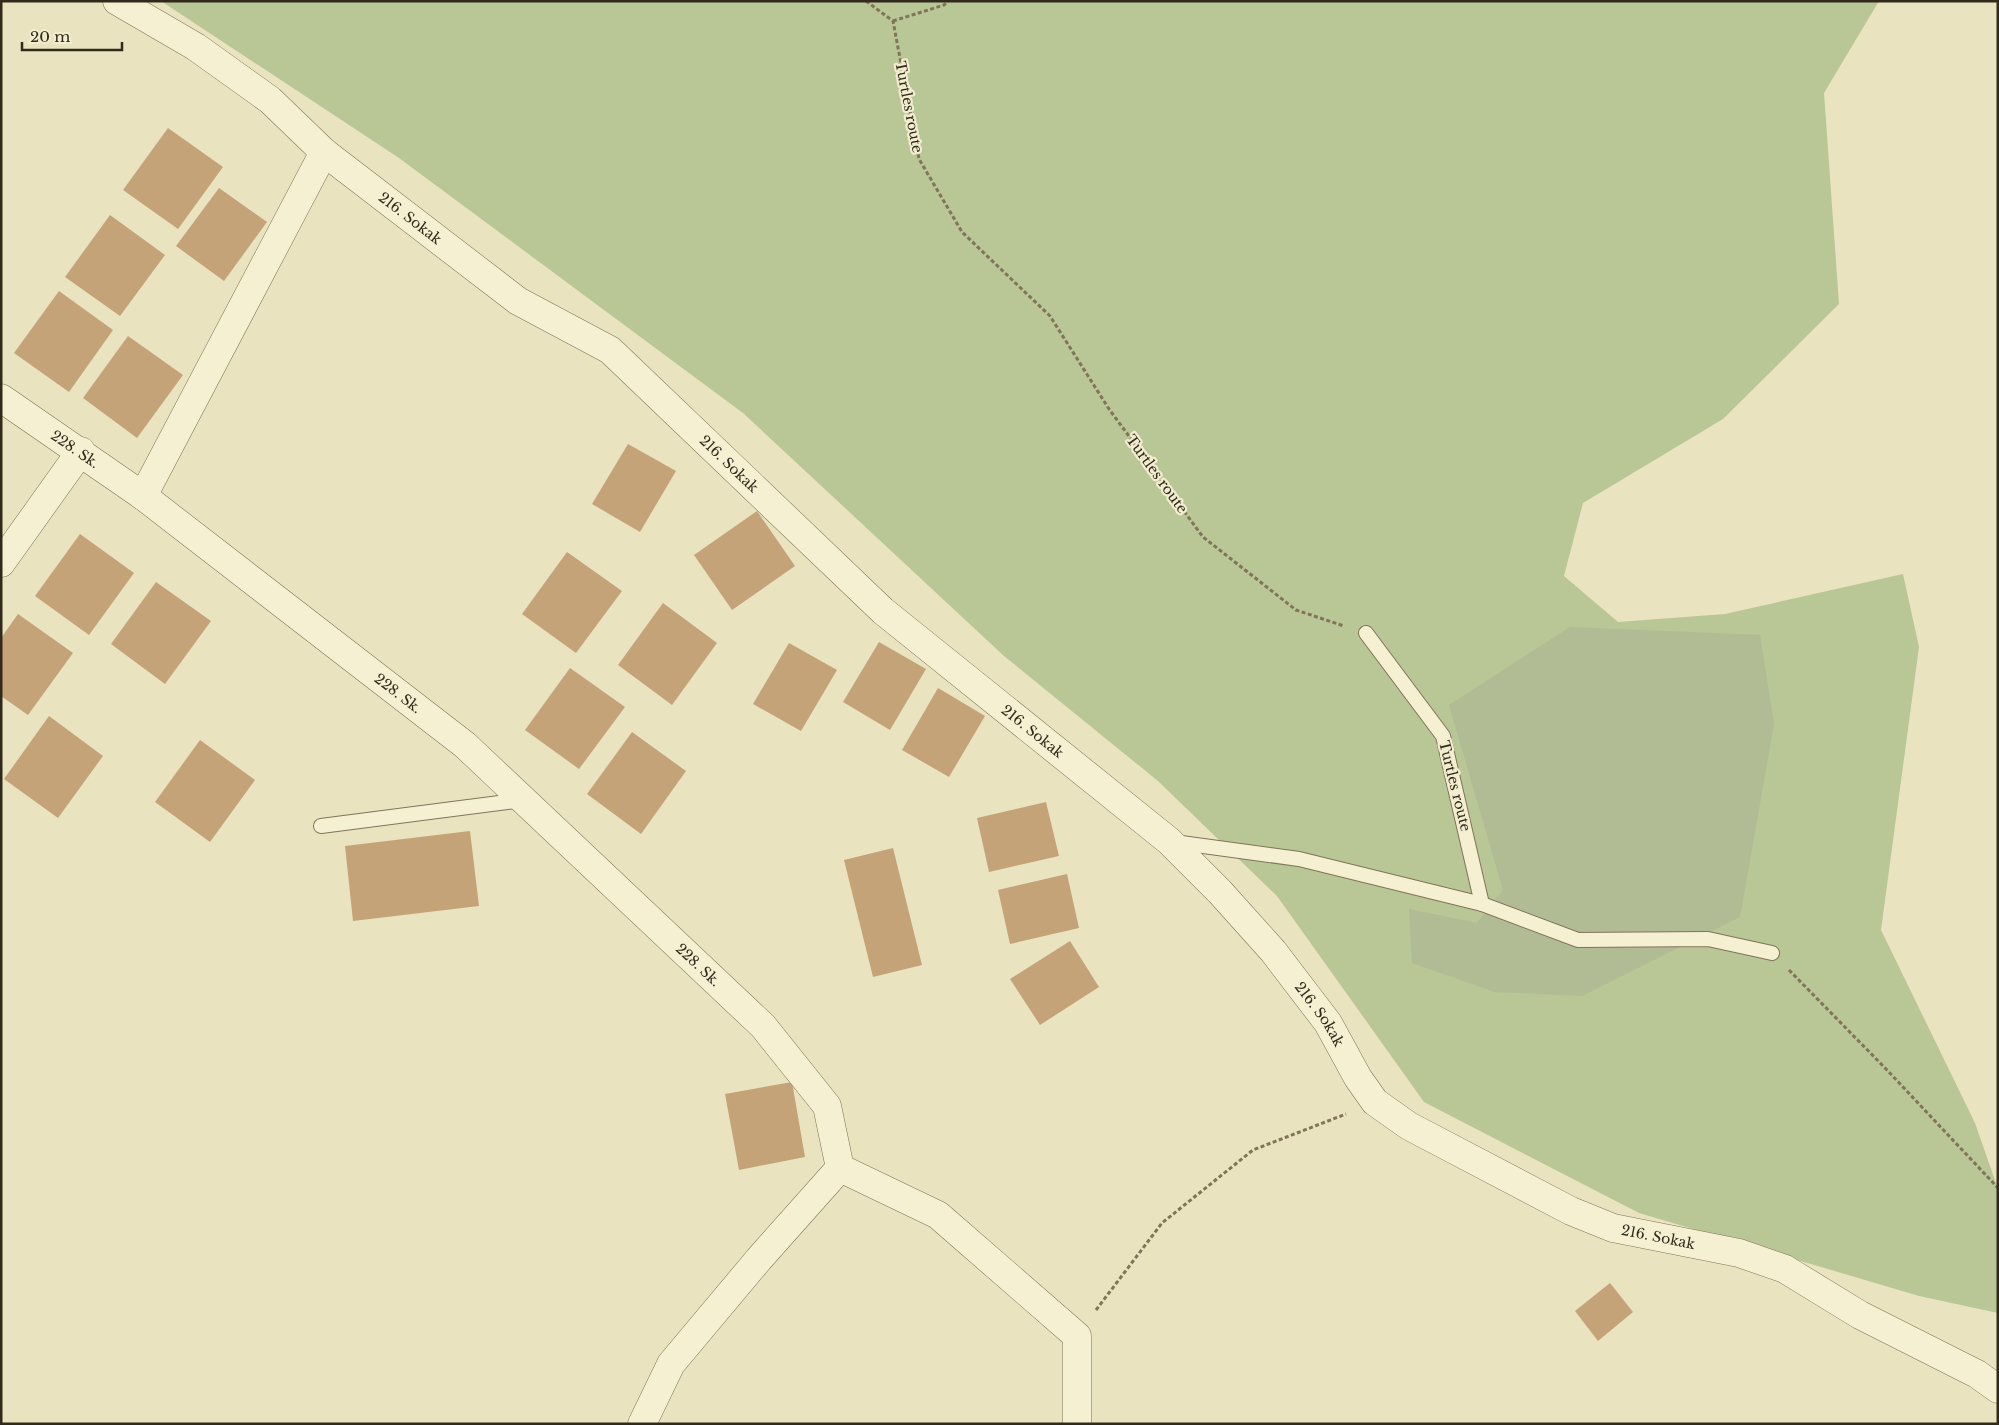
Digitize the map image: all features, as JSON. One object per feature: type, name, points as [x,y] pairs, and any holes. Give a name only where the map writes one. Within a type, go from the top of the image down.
[{"type":"street","name":"216. Sokak","points":[[118,1],[196,47],[270,100],[324,152],[518,301],[610,350],[883,611],[1169,842],[1220,892],[1273,951],[1328,1022],[1358,1078],[1374,1102],[1409,1126],[1571,1211],[1613,1228],[1739,1253],[1785,1270],[1860,1315],[1988,1382]]},
{"type":"street","points":[[143,496],[324,152]]},
{"type":"street","name":"228. Sk.","points":[[1,398],[143,496],[465,745],[763,1026],[827,1106],[840,1168]]},
{"type":"street","points":[[1,563],[81,452]]},
{"type":"street","points":[[642,1424],[671,1364],[759,1259],[840,1168],[938,1215],[1077,1336],[1077,1424]]},
{"type":"lane","name":"Turtles route","points":[[1366,633],[1443,736],[1482,904]]},
{"type":"lane","points":[[321,826],[523,800]]},
{"type":"lane","points":[[1169,842],[1299,859],[1482,904],[1578,940],[1708,939],[1772,953]]},
{"type":"path","points":[[866,1],[893,20],[944,5],[948,1]]},
{"type":"path","name":"Turtles route","points":[[893,20],[919,159],[962,232],[1050,316],[1109,409],[1203,537],[1296,610],[1366,633]]},
{"type":"path","points":[[1772,953],[1998,1188]]},
{"type":"path","points":[[1077,1336],[1162,1223],[1254,1150],[1374,1102]]},
{"type":"green space","points":[[161,1],[1879,1],[1824,93],[1839,304],[1723,419],[1583,503],[1564,576],[1618,622],[1725,614],[1903,574],[1919,647],[1881,930],[1975,1123],[1998,1189],[1998,1313],[1919,1296],[1639,1213],[1424,1102],[1277,896],[1158,781],[1004,656],[743,413],[399,158]]},
{"type":"green space","points":[[1570,627],[1760,635],[1774,724],[1740,917],[1582,996],[1495,992],[1412,963],[1409,909],[1477,923],[1503,890],[1449,705]]},
{"type":"building","points":[[168,128],[223,167],[178,229],[123,190]]},
{"type":"building","points":[[219,188],[267,222],[224,281],[176,246]]},
{"type":"building","points":[[110,215],[165,255],[120,316],[65,277]]},
{"type":"building","points":[[59,291],[113,330],[69,392],[14,353]]},
{"type":"building","points":[[128,336],[183,375],[137,438],[83,398]]},
{"type":"building","points":[[628,444],[676,471],[640,532],[592,504]]},
{"type":"building","points":[[757,511],[795,566],[732,610],[694,555]]},
{"type":"building","points":[[80,534],[134,573],[89,635],[35,596]]},
{"type":"building","points":[[567,552],[622,591],[576,653],[522,614]]},
{"type":"building","points":[[156,582],[211,621],[165,684],[111,644]]},
{"type":"building","points":[[663,603],[717,643],[672,705],[618,665]]},
{"type":"building","points":[[18,614],[73,653],[28,715],[1,696],[1,638]]},
{"type":"building","points":[[879,642],[926,669],[890,730],[843,702]]},
{"type":"building","points":[[789,643],[837,670],[801,731],[753,704]]},
{"type":"building","points":[[570,668],[625,707],[579,769],[525,730]]},
{"type":"building","points":[[938,688],[985,716],[949,777],[902,750]]},
{"type":"building","points":[[49,716],[103,756],[58,818],[4,779]]},
{"type":"building","points":[[632,732],[686,771],[641,834],[587,794]]},
{"type":"building","points":[[200,740],[255,780],[210,842],[155,802]]},
{"type":"building","points":[[1046,802],[1059,856],[989,872],[977,818]]},
{"type":"building","points":[[470,831],[479,906],[353,921],[345,846]]},
{"type":"building","points":[[893,848],[922,965],[873,977],[844,860]]},
{"type":"building","points":[[1067,874],[1079,928],[1010,944],[998,890]]},
{"type":"building","points":[[1070,941],[1099,987],[1040,1025],[1010,979]]},
{"type":"building","points":[[792,1082],[805,1157],[739,1170],[725,1094]]},
{"type":"building","points":[[1610,1283],[1633,1312],[1598,1341],[1575,1311]]}]
